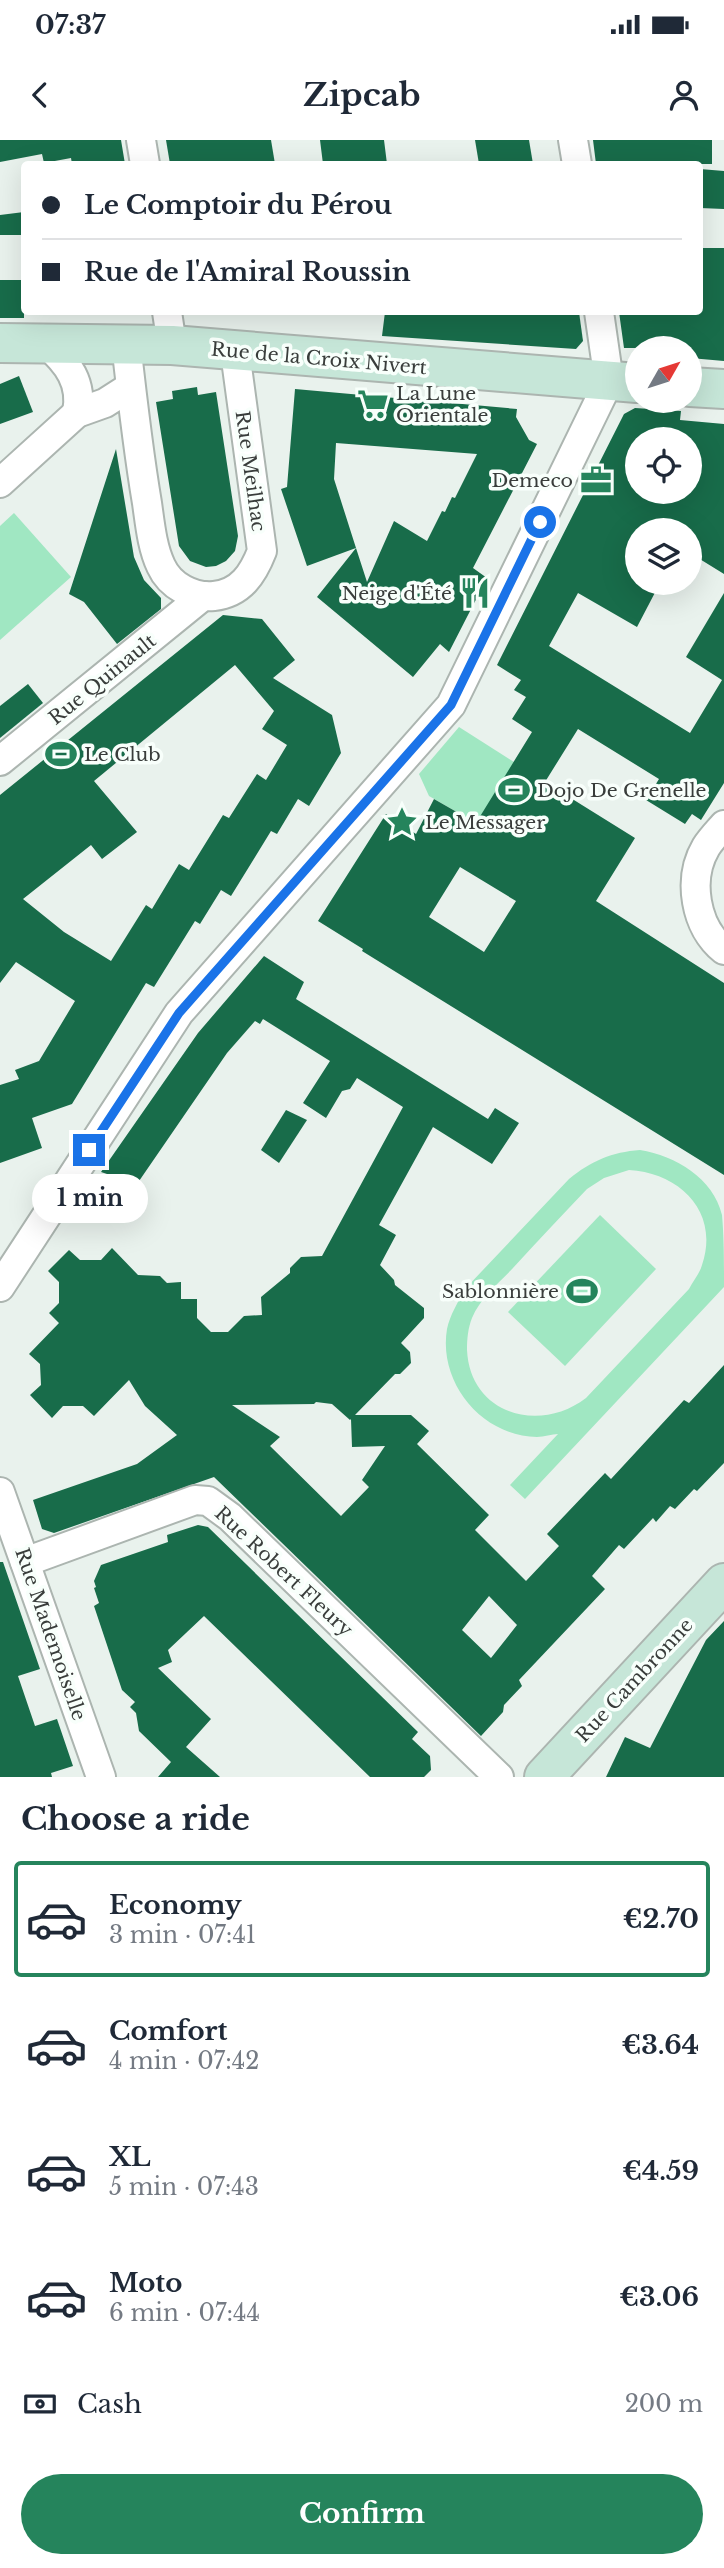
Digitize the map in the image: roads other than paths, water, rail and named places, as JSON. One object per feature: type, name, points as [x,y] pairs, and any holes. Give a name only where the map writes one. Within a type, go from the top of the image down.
[{"type":"street","points":[[141,140],[144,161]]},
{"type":"street","points":[[573,140],[576,161]]},
{"type":"street","points":[[0,1287],[179,1013],[451,705],[623,382],[600,315]]},
{"type":"street","name":"Rue de la Croix Nivert","points":[[0,343],[126,343],[170,328],[235,352],[623,382]]},
{"type":"street","points":[[126,343],[153,543],[162,568],[179,587],[203,596]]},
{"type":"street","points":[[46,344],[72,371],[78,390],[76,413]]},
{"type":"street","name":"Rue Meilhac","points":[[203,596],[216,596],[234,590],[247,581],[262,551],[235,352]]},
{"type":"street","points":[[0,483],[76,413],[105,403],[130,387]]},
{"type":"street","points":[[702,388],[724,389]]},
{"type":"street","name":"Rue Quinault","points":[[0,761],[203,596]]},
{"type":"street","points":[[724,825],[706,848],[699,864],[696,901],[706,930],[724,950]]},
{"type":"street","name":"Rue Mademoiselle","points":[[0,1492],[101,1777]]},
{"type":"street","name":"Rue Robert Fleury","points":[[25,1562],[195,1500],[208,1501],[230,1517],[499,1777]]},
{"type":"street","name":"Rue Cambronne","points":[[544,1777],[724,1583]]},
{"type":"place","name":"La Lune Orientale","points":[[373,404]]},
{"type":"place","name":"Demeco","points":[[596,480]]},
{"type":"place","name":"Neige d'Été","points":[[475,593]]},
{"type":"place","name":"Le Club","points":[[61,754]]},
{"type":"place","name":"Dojo De Grenelle","points":[[514,790]]},
{"type":"place","name":"Le Messager","points":[[402,822]]},
{"type":"place","name":"Sablonnière","points":[[582,1291]]}]
